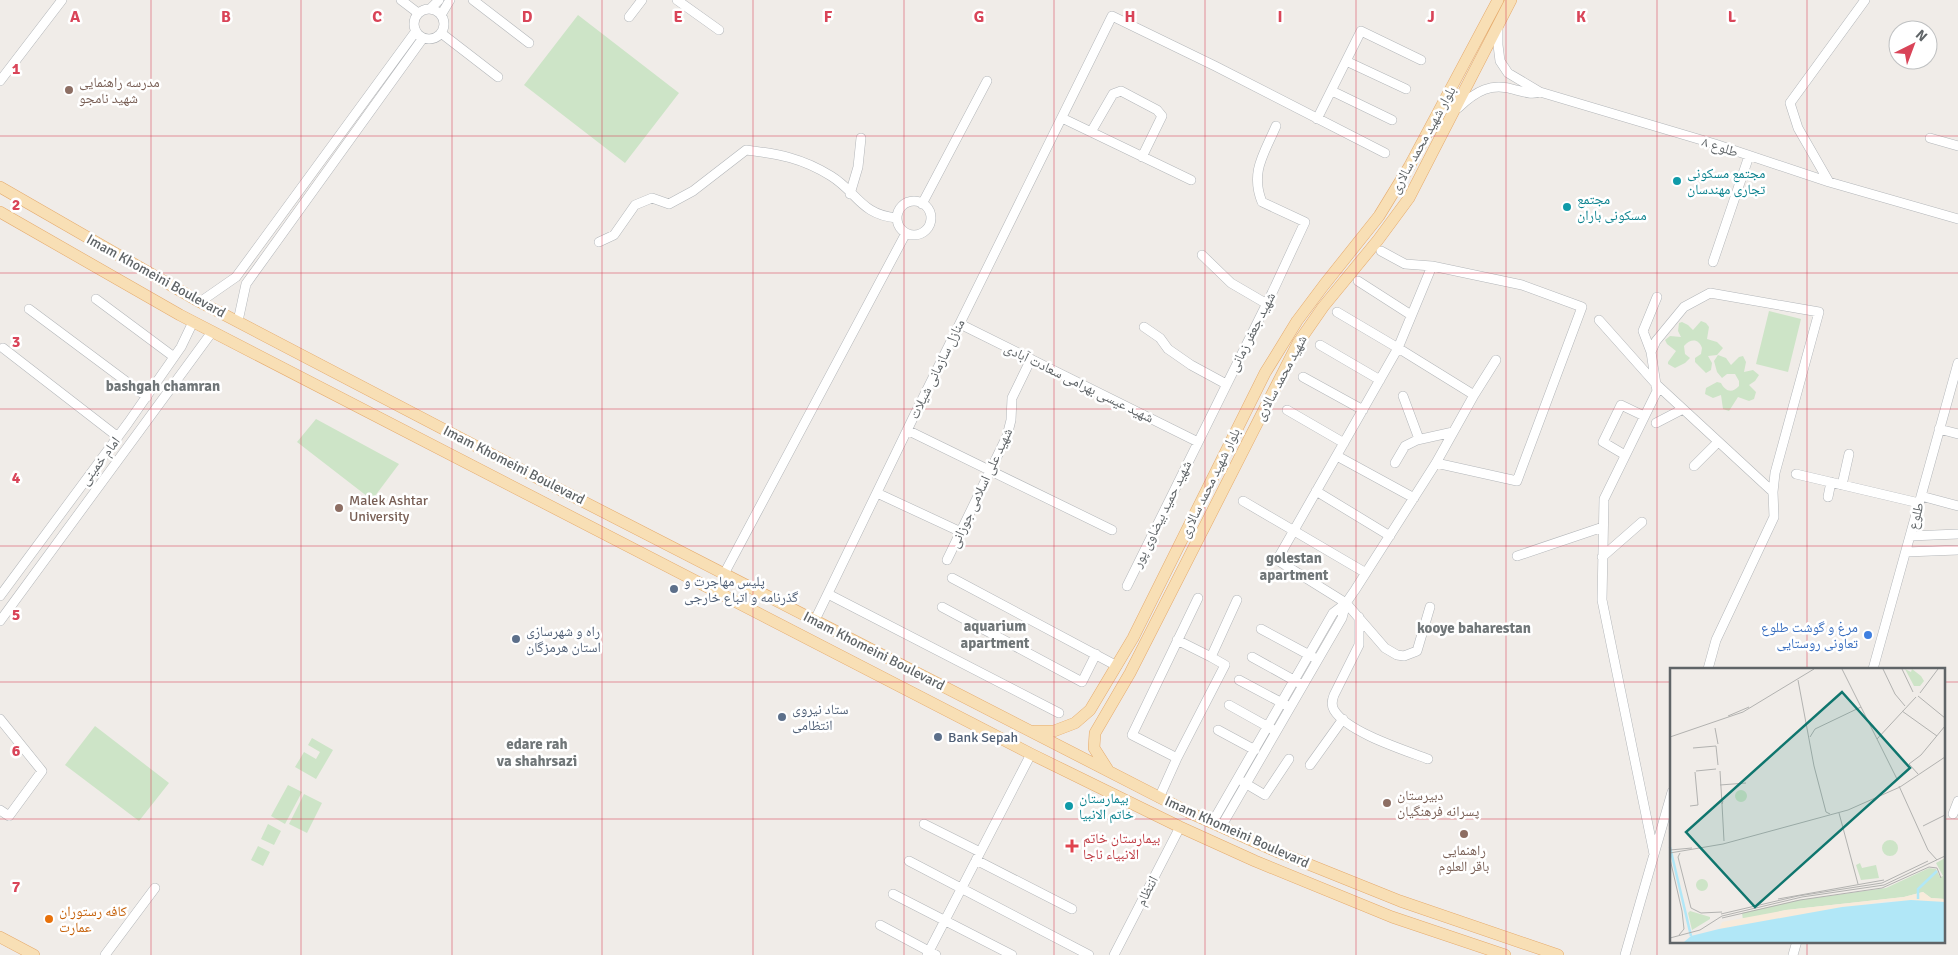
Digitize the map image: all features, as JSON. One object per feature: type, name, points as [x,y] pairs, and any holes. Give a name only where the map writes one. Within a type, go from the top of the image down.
[{"type":"main road","name":"بلوار شهید محمد سالاری","points":[[1030,731],[1044,733],[1054,731],[1075,722],[1090,710],[1118,666],[1265,373],[1318,292],[1384,208],[1410,167],[1498,0]]},
{"type":"main road","name":"شهید محمد سالاری","points":[[1109,772],[1094,748],[1095,733],[1130,673],[1298,343],[1323,307],[1378,240],[1409,198],[1512,0]]},
{"type":"main road","name":"Imam Khomeini Boulevard","points":[[0,187],[200,302],[1159,798],[1216,825],[1400,901],[1558,955]]},
{"type":"main road","name":"Imam Khomeini Boulevard","points":[[0,212],[192,322],[1031,754],[1180,827],[1255,861],[1392,917],[1505,955]]},
{"type":"main road","points":[[504,482],[512,464]]},
{"type":"main road","points":[[1118,666],[1130,673]]},
{"type":"main road","points":[[0,937],[34,955]]},
{"type":"street","points":[[0,81],[62,0]]},
{"type":"street","points":[[401,0],[418,13]]},
{"type":"street","points":[[430,9],[439,0]]},
{"type":"street","points":[[441,15],[450,0]]},
{"type":"street","points":[[473,0],[529,43]]},
{"type":"street","points":[[629,18],[642,0]]},
{"type":"street","points":[[677,0],[719,30]]},
{"type":"street","points":[[1829,182],[1798,128],[1790,103],[1865,0]]},
{"type":"street","points":[[430,9],[441,15],[444,21],[444,28],[436,38],[429,39],[419,35],[414,25],[414,19],[418,13],[430,9]]},
{"type":"street","name":"منازل سازمانی شیلات","points":[[815,620],[1112,16],[1216,66],[1317,120]]},
{"type":"street","name":"طلوع ۸","points":[[1498,26],[1500,61],[1508,73],[1540,92],[1829,182],[1958,219]]},
{"type":"street","points":[[1385,153],[1317,120],[1361,30],[1421,60]]},
{"type":"street","points":[[441,33],[498,77]]},
{"type":"street","points":[[200,302],[236,277],[373,90],[419,35]]},
{"type":"street","points":[[238,321],[246,284],[381,97],[419,35]]},
{"type":"street","points":[[1346,61],[1406,89]]},
{"type":"street","points":[[922,204],[987,81]]},
{"type":"street","name":"طلوع ۸","points":[[1455,110],[1466,100],[1493,86],[1532,94],[1540,92]]},
{"type":"street","points":[[373,90],[381,97]]},
{"type":"street","points":[[1091,132],[1113,94],[1121,91],[1157,110],[1162,116],[1142,157]]},
{"type":"street","points":[[1332,91],[1392,120]]},
{"type":"street","points":[[1062,118],[1191,180]]},
{"type":"street","name":"شهید جعفر زمانی","points":[[1198,442],[1305,222],[1262,202],[1256,189],[1257,170],[1276,126]]},
{"type":"street","points":[[850,194],[858,167],[861,138]]},
{"type":"street","points":[[1930,138],[1958,146]]},
{"type":"street","points":[[599,242],[614,235],[635,205],[652,198],[670,204],[693,191],[746,150],[786,155],[804,161],[832,176],[867,208],[884,217],[898,218]]},
{"type":"street","points":[[1713,262],[1749,156]]},
{"type":"street","points":[[309,177],[318,184]]},
{"type":"street","points":[[916,202],[922,204],[929,211],[931,222],[929,227],[926,231],[916,235],[906,233],[898,224],[898,213],[906,204],[916,202]]},
{"type":"street","points":[[724,574],[906,233]]},
{"type":"street","points":[[264,239],[272,246]]},
{"type":"street","points":[[1381,251],[1405,264],[1432,266],[1522,285],[1582,307],[1517,481],[1436,463]]},
{"type":"street","points":[[1202,255],[1231,283],[1266,304]]},
{"type":"street","points":[[1430,607],[1417,651],[1404,656],[1397,656],[1385,648],[1346,603],[1277,560],[1398,348],[1432,266]]},
{"type":"street","points":[[1358,281],[1412,315]]},
{"type":"street","points":[[1651,352],[1656,341],[1684,307],[1710,293],[1818,312],[1775,473],[1773,492],[1774,517],[1716,640],[1708,668]]},
{"type":"street","points":[[1654,854],[1602,600],[1602,557],[1604,499],[1657,391],[1651,352],[1643,331],[1657,297]]},
{"type":"street","points":[[96,299],[174,357]]},
{"type":"street","points":[[29,310],[146,397]]},
{"type":"street","points":[[1337,312],[1474,395]]},
{"type":"street","points":[[1599,320],[1656,384],[1773,492]]},
{"type":"street","name":"امام خمینی","points":[[0,596],[118,437],[181,347],[192,322]]},
{"type":"street","name":"شهید عیسی بهرامی سعادت آبادی","points":[[960,324],[1198,442]]},
{"type":"street","points":[[1144,327],[1160,338],[1168,348],[1191,365],[1226,384]]},
{"type":"street","points":[[2,615],[212,332]]},
{"type":"street","points":[[1320,345],[1380,380]]},
{"type":"street","points":[[3,348],[118,437]]},
{"type":"street","name":"شهید علی اسلامی جوزانی","points":[[948,560],[1010,428],[1014,393],[1031,359]]},
{"type":"street","points":[[1286,705],[1295,680],[1333,613],[1346,603],[1390,536],[1436,463],[1496,360]]},
{"type":"street","name":"طلوع","points":[[1873,668],[1958,363]]},
{"type":"street","points":[[166,368],[178,376]]},
{"type":"street","points":[[1303,377],[1363,410]]},
{"type":"street","points":[[1403,396],[1419,439]]},
{"type":"street","points":[[1625,455],[1603,442],[1622,405],[1644,416]]},
{"type":"street","points":[[1656,424],[1683,409]]},
{"type":"street","points":[[1287,410],[1344,443]]},
{"type":"street","points":[[126,425],[137,432]]},
{"type":"street","points":[[1940,429],[1958,434]]},
{"type":"street","points":[[907,430],[1112,530]]},
{"type":"street","points":[[1395,463],[1405,446],[1419,439],[1453,432]]},
{"type":"street","name":"شهید حمید بیضاوی پور","points":[[1126,586],[1198,442]]},
{"type":"street","points":[[1694,466],[1718,442]]},
{"type":"street","points":[[1842,485],[1849,454]]},
{"type":"street","points":[[1336,456],[1414,498]]},
{"type":"street","points":[[94,469],[104,477]]},
{"type":"street","points":[[1796,474],[1842,485],[1958,506]]},
{"type":"street","points":[[1828,497],[1831,482]]},
{"type":"street","points":[[1316,491],[1390,536]]},
{"type":"street","points":[[877,493],[961,532]]},
{"type":"street","points":[[1243,501],[1294,529],[1366,573]]},
{"type":"street","points":[[59,517],[70,524]]},
{"type":"street","points":[[1602,557],[1642,522]]},
{"type":"street","points":[[1517,556],[1603,528]]},
{"type":"street","points":[[1910,536],[1958,534]]},
{"type":"street","points":[[1906,552],[1958,550]]},
{"type":"street","points":[[25,562],[37,570]]},
{"type":"street","points":[[952,578],[1118,666]]},
{"type":"street","points":[[828,594],[1059,713]]},
{"type":"street","points":[[1177,758],[1132,735],[1198,598]]},
{"type":"street","points":[[1211,657],[1237,600]]},
{"type":"street","points":[[1216,825],[1246,784],[1272,729],[1286,705],[1303,685],[1318,660],[1342,618],[1346,603]]},
{"type":"street","points":[[942,607],[1082,682],[1096,654]]},
{"type":"street","points":[[1359,618],[1359,645],[1332,700],[1334,710],[1360,731],[1428,760]]},
{"type":"street","points":[[1261,629],[1318,660]]},
{"type":"street","points":[[1159,798],[1177,758],[1225,665],[1177,640]]},
{"type":"street","points":[[1252,657],[1303,685]]},
{"type":"street","points":[[1239,680],[1286,705]]},
{"type":"street","points":[[1229,705],[1272,729]]},
{"type":"street","points":[[0,719],[42,771],[9,816],[0,810]]},
{"type":"street","points":[[1310,765],[1343,719]]},
{"type":"street","points":[[1216,825],[1238,779],[1255,750],[1272,729]]},
{"type":"street","points":[[1218,730],[1255,750]]},
{"type":"street","points":[[880,925],[931,954],[945,920],[1031,754]]},
{"type":"street","points":[[1238,779],[1265,795],[1289,759]]},
{"type":"street","points":[[1625,955],[1670,799]]},
{"type":"street","points":[[1953,814],[1958,801]]},
{"type":"street","points":[[924,824],[1072,909]]},
{"type":"street","name":"انتظام","points":[[1114,955],[1180,827]]},
{"type":"street","points":[[909,861],[961,890],[1089,955]]},
{"type":"street","points":[[105,955],[155,888]]},
{"type":"street","points":[[893,894],[1012,955]]},
{"type":"street","points":[[1793,955],[1797,942]]},
{"type":"green space","points":[[578,15],[679,93],[625,163],[524,85]]},
{"type":"green space","points":[[1769,311],[1801,319],[1788,372],[1756,364]]},
{"type":"green space","points":[[1701,321],[1709,327],[1707,339],[1717,342],[1723,348],[1717,355],[1708,356],[1712,363],[1711,370],[1706,373],[1695,362],[1695,358],[1701,354],[1702,348],[1697,341],[1689,342],[1684,346],[1685,354],[1690,358],[1685,363],[1675,368],[1668,364],[1676,351],[1665,340],[1670,336],[1681,337],[1678,331],[1679,323],[1682,322],[1688,325],[1693,330]]},
{"type":"green space","points":[[1718,355],[1726,358],[1731,365],[1739,357],[1743,356],[1746,362],[1744,372],[1753,370],[1759,375],[1749,385],[1756,392],[1754,399],[1749,401],[1738,397],[1729,411],[1723,409],[1721,395],[1713,398],[1705,394],[1706,388],[1717,382],[1721,383],[1729,391],[1739,386],[1739,381],[1735,374],[1727,374],[1722,378],[1717,372],[1714,361]]},
{"type":"green space","points":[[316,419],[399,464],[372,500],[297,442]]},
{"type":"green space","points":[[95,726],[169,783],[139,821],[65,765]]},
{"type":"green space","points":[[312,738],[333,750],[316,779],[295,767],[304,752],[316,759],[320,752],[308,745]]},
{"type":"green space","points":[[288,785],[302,792],[285,824],[271,816]]},
{"type":"green space","points":[[304,794],[322,803],[307,833],[289,824]]},
{"type":"green space","points":[[268,824],[281,831],[274,845],[261,839]]},
{"type":"green space","points":[[258,846],[270,852],[263,866],[251,860]]},
{"type":"place","name":"مدرسه راهنمایی شهید نامجو","points":[[69,90]]},
{"type":"place","name":"مجتمع مسکونی تجاری مهندسان","points":[[1677,181]]},
{"type":"place","name":"مجتمع مسکونی باران","points":[[1567,207]]},
{"type":"place","name":"Malek Ashtar University","points":[[339,508]]},
{"type":"place","name":"پلیس مهاجرت و گذرنامه و اتباع خارجى","points":[[674,589]]},
{"type":"place","name":"مرغ و گوشت طلوع تعاونی روستایی","points":[[1868,635]]},
{"type":"place","name":"راه و شهرسازی استان هرمزگان","points":[[516,639]]},
{"type":"place","name":"ستاد نیروی انتظامی","points":[[782,717]]},
{"type":"place","name":"Bank Sepah","points":[[938,737]]},
{"type":"place","name":"دبیرستان پسرانه فرهنگیان","points":[[1387,803]]},
{"type":"place","name":"بیمارستان خاتم الانبیا","points":[[1069,806]]},
{"type":"place","name":"راهنمایی باقر العلوم","points":[[1464,834]]},
{"type":"place","name":"بیمارستان خاتم الانبیاء ناجا","points":[[1072,846]]},
{"type":"place","name":"کافه رستوران عمارت","points":[[49,919]]},
{"type":"district","name":"bashgah chamran","points":[[163,386]]},
{"type":"district","name":"golestan apartment","points":[[1294,566]]},
{"type":"district","name":"kooye baharestan","points":[[1474,628]]},
{"type":"district","name":"aquarium apartment","points":[[995,634]]},
{"type":"district","name":"edare rah va shahrsazi","points":[[537,752]]}]
